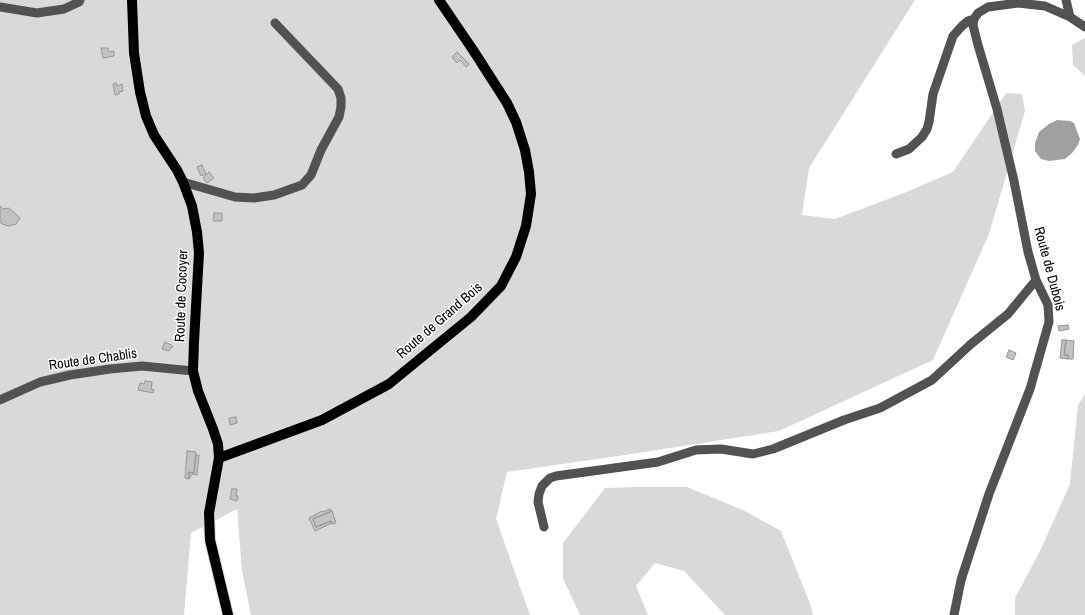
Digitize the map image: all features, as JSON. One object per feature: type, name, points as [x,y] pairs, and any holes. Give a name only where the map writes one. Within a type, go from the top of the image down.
[{"type":"main road","name":"Route de Cocoyer","points":[[132,0],[134,53],[140,92],[146,116],[154,136],[178,170],[192,206],[197,232],[199,253],[193,371],[198,390],[218,444],[219,458],[209,513],[210,540],[228,615]]},
{"type":"main road","name":"Route de Grand Bois","points":[[219,458],[322,420],[389,384],[471,317],[501,286],[516,257],[526,226],[531,194],[530,172],[525,150],[516,122],[507,103],[439,0]]},
{"type":"street","points":[[0,7],[37,13],[64,9],[79,2],[80,0]]},
{"type":"street","points":[[1066,0],[1070,17]]},
{"type":"street","points":[[896,154],[909,149],[922,137],[927,129],[933,94],[953,36],[968,21],[974,19],[978,13],[988,7],[1018,3],[1045,6],[1070,17],[1085,27]]},
{"type":"street","name":"Route de Dubois","points":[[954,615],[963,573],[990,494],[1030,389],[1049,322],[1048,305],[1036,280],[1028,252],[1014,181],[997,109],[973,25],[974,19]]},
{"type":"street","points":[[183,182],[235,197],[254,198],[274,195],[302,185],[311,175],[321,150],[339,117],[341,98],[338,89],[275,23]]},
{"type":"street","points":[[544,527],[538,502],[542,486],[550,478],[658,462],[696,450],[722,449],[753,454],[773,449],[844,420],[880,408],[932,380],[971,344],[1008,314],[1036,280]]},
{"type":"street","name":"Route de Chablis","points":[[0,400],[40,382],[70,375],[142,366],[193,371]]},
{"type":"shaded area","points":[[0,0],[915,0],[809,168],[802,215],[835,219],[904,193],[953,172],[1006,93],[1022,94],[1025,111],[989,234],[933,360],[779,431],[507,472],[496,519],[530,615],[251,615],[242,571],[237,509],[191,533],[184,615],[0,615]]},
{"type":"shaded area","points":[[1085,38],[1085,76],[1073,65],[1072,45]]},
{"type":"shaded area","points":[[1057,120],[1070,121],[1074,123],[1080,139],[1078,145],[1065,159],[1049,161],[1041,159],[1035,151],[1035,143],[1039,132]]},
{"type":"shaded area","points":[[1085,394],[1085,615],[1015,615],[1015,598],[1041,549],[1070,484],[1078,405]]},
{"type":"shaded area","points":[[687,487],[743,510],[781,531],[811,606],[813,615],[725,615],[684,571],[655,563],[636,586],[648,615],[580,615],[563,579],[563,543],[605,488]]},
{"type":"building","points":[[101,48],[108,48],[109,52],[114,51],[114,56],[103,58]]},
{"type":"building","points":[[457,52],[469,64],[466,67],[460,60],[457,63],[452,57]]},
{"type":"building","points":[[116,83],[117,86],[122,84],[123,91],[115,95],[113,84]]},
{"type":"building","points":[[202,165],[206,174],[201,176],[197,167]]},
{"type":"building","points":[[209,172],[214,178],[207,183],[203,178]]},
{"type":"building","points":[[0,206],[3,209],[9,208],[20,218],[16,224],[9,226],[0,222]]},
{"type":"building","points":[[214,213],[222,213],[222,221],[213,221]]},
{"type":"building","points":[[1068,325],[1069,329],[1059,331],[1058,326]]},
{"type":"building","points":[[1062,340],[1066,340],[1064,355],[1068,355],[1068,359],[1060,358]]},
{"type":"building","points":[[1066,340],[1074,341],[1073,359],[1068,359],[1068,355],[1064,355]]},
{"type":"building","points":[[165,342],[173,346],[169,351],[162,349]]},
{"type":"building","points":[[1009,350],[1016,353],[1013,360],[1006,357]]},
{"type":"building","points":[[145,381],[152,382],[151,389],[154,390],[153,393],[138,390],[140,383],[144,384]]},
{"type":"building","points":[[236,417],[237,423],[230,425],[229,418]]},
{"type":"building","points":[[187,451],[196,452],[194,473],[189,472],[189,479],[185,478]]},
{"type":"building","points":[[196,455],[199,455],[197,475],[192,474],[189,479],[189,472],[194,473]]},
{"type":"building","points":[[232,489],[237,489],[237,501],[230,499]]},
{"type":"building","points":[[330,509],[332,511],[313,519],[316,527],[331,521],[332,523],[315,531],[309,518],[322,511],[323,512]]},
{"type":"building","points":[[332,511],[336,523],[332,524],[331,521],[316,527],[313,519]]}]
